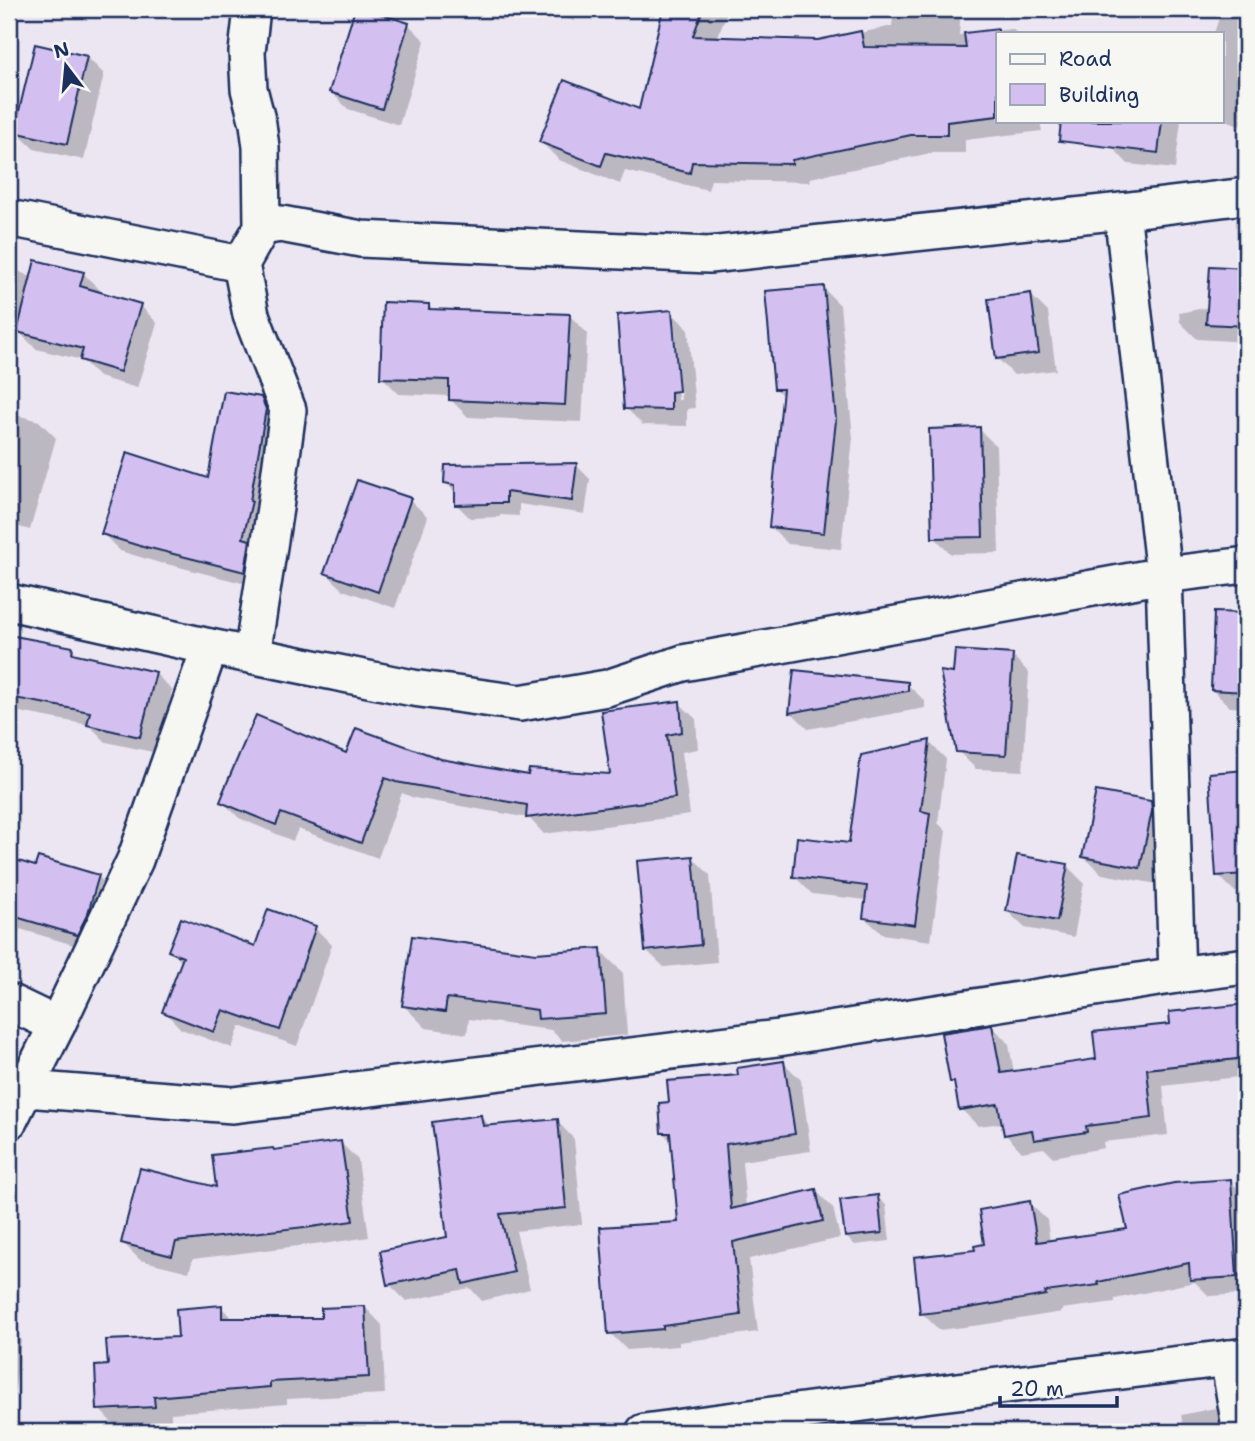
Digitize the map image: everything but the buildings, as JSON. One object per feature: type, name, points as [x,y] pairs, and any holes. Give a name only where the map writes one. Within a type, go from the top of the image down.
[{"type":"street","points":[[252,9],[247,51],[249,89],[261,147],[262,227],[241,264],[251,315],[288,410],[252,655]]},
{"type":"street","points":[[262,227],[281,224],[361,239],[709,255],[1246,196]]},
{"type":"street","points":[[1122,211],[1164,575],[1177,975]]},
{"type":"street","points":[[9,218],[241,264]]},
{"type":"street","points":[[9,602],[210,647],[413,688],[520,703],[607,688],[683,663],[1164,575],[1246,565]]},
{"type":"street","points":[[9,1121],[135,860],[210,647]]},
{"type":"street","points":[[26,1089],[233,1105],[778,1038],[1246,966]]},
{"type":"street","points":[[9,1002],[57,1025]]},
{"type":"street","points":[[644,1432],[1237,1357],[1241,1432]]}]
